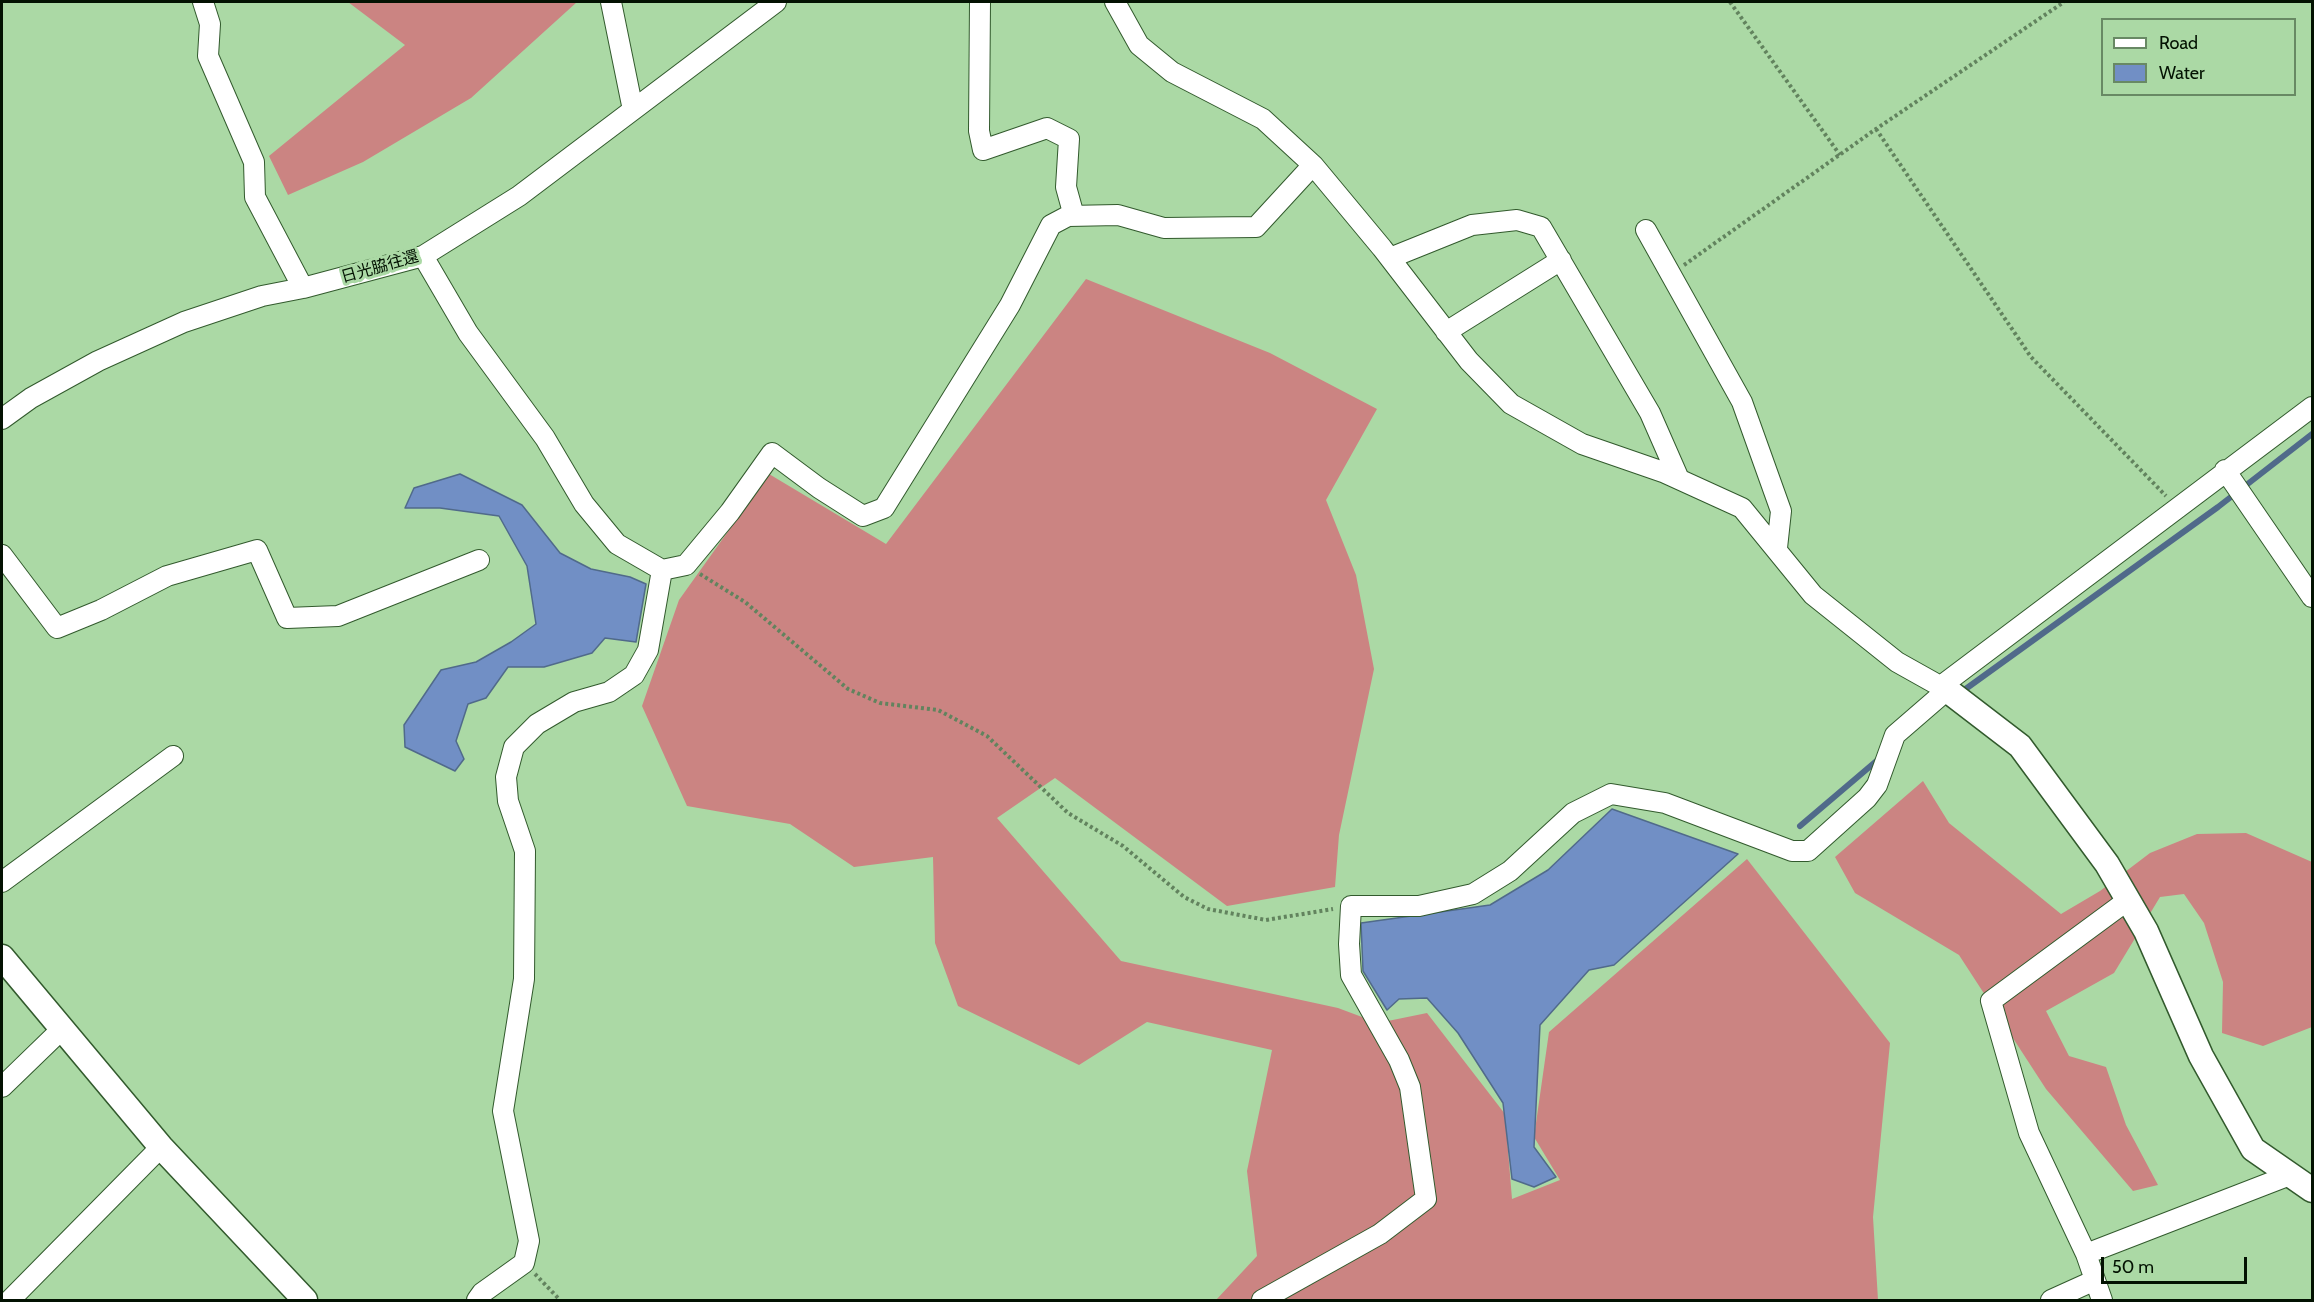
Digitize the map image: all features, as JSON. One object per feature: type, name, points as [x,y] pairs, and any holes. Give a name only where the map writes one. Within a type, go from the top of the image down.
[{"type":"street","points":[[202,2],[210,24],[208,56],[254,162],[255,197],[303,288]]},
{"type":"street","points":[[611,2],[633,110]]},
{"type":"street","name":"日光脇往還","points":[[2,419],[31,398],[98,361],[184,322],[262,296],[303,288],[423,256],[519,196],[776,2]]},
{"type":"street","points":[[980,2],[979,131],[982,150],[1047,128],[1070,139],[1066,187],[1074,216]]},
{"type":"street","points":[[1115,2],[1139,45],[1163,66],[1263,119],[1313,165],[1390,258],[1469,361],[1511,404],[1582,444],[1679,479],[1742,508],[1813,595],[1897,662],[1944,688],[2020,747],[2107,864],[2146,931],[2201,1056],[2253,1149],[2313,1190]]},
{"type":"street","points":[[423,256],[468,333],[545,438],[584,504],[617,544],[662,570],[686,565],[730,512],[772,453],[819,488],[863,516],[884,508],[1010,305],[1052,225],[1074,216],[1118,215],[1164,228],[1256,227],[1313,165]]},
{"type":"street","points":[[1390,258],[1472,225],[1517,220],[1541,227],[1650,414],[1679,479]]},
{"type":"street","points":[[1646,230],[1742,402],[1781,511],[1777,549]]},
{"type":"street","points":[[1446,332],[1561,260]]},
{"type":"street","points":[[1262,1300],[1380,1234],[1426,1199],[1410,1087],[1399,1060],[1351,975],[1349,944],[1351,906],[1419,906],[1473,894],[1510,871],[1573,813],[1611,794],[1665,803],[1792,851],[1809,851],[1872,792],[1895,735],[1944,688],[2225,470],[2313,407]]},
{"type":"street","points":[[2225,470],[2313,597]]},
{"type":"street","points":[[2,555],[57,628],[101,610],[167,576],[257,550],[287,618],[338,616],[479,560]]},
{"type":"street","points":[[477,1300],[482,1293],[524,1263],[529,1241],[503,1111],[524,979],[525,851],[508,801],[506,777],[514,747],[537,724],[574,702],[609,693],[634,675],[648,650],[662,570]]},
{"type":"street","points":[[2,882],[173,756]]},
{"type":"street","points":[[2102,1300],[2093,1281],[2086,1254],[2029,1133],[1991,1001],[2128,900]]},
{"type":"street","points":[[2,957],[161,1147],[305,1300]]},
{"type":"street","points":[[2,1087],[63,1028]]},
{"type":"street","points":[[10,1300],[161,1147]]},
{"type":"street","points":[[2086,1254],[2290,1175]]},
{"type":"street","points":[[2051,1300],[2093,1281]]},
{"type":"path","points":[[1730,2],[1840,155]]},
{"type":"path","points":[[1671,274],[1876,129],[2064,2]]},
{"type":"path","points":[[1876,129],[2031,357],[2177,507]]},
{"type":"path","points":[[686,565],[745,602],[848,689],[880,703],[938,710],[987,736],[1068,813],[1123,846],[1184,897],[1208,909],[1266,920],[1351,906]]},
{"type":"path","points":[[524,1263],[560,1300]]},
{"type":"shaded area","points":[[348,2],[577,2],[471,98],[363,162],[288,195],[269,156],[405,45]]},
{"type":"shaded area","points":[[1086,279],[1270,353],[1377,409],[1326,500],[1356,575],[1374,669],[1339,835],[1335,887],[1227,906],[1055,778],[997,818],[1121,961],[1338,1008],[1378,1023],[1427,1013],[1505,1114],[1512,1199],[1560,1180],[1534,1137],[1549,1032],[1747,859],[1890,1043],[1873,1217],[1878,1300],[1216,1300],[1257,1256],[1247,1171],[1272,1050],[1147,1022],[1079,1065],[958,1006],[935,943],[933,857],[854,867],[790,824],[687,806],[642,706],[679,600],[769,474],[886,544]]},
{"type":"shaded area","points":[[1923,781],[1949,823],[2061,914],[2100,891],[2150,853],[2197,834],[2246,833],[2312,862],[2312,1027],[2263,1046],[2222,1033],[2223,982],[2204,923],[2184,894],[2160,897],[2114,973],[2046,1011],[2069,1056],[2106,1067],[2126,1125],[2158,1185],[2133,1191],[2046,1089],[1959,955],[1855,893],[1835,857]]},
{"type":"water","points":[[460,474],[522,505],[560,553],[591,569],[630,577],[646,584],[636,642],[605,638],[592,653],[544,667],[508,667],[486,698],[468,704],[456,741],[464,759],[455,771],[405,747],[404,725],[441,670],[476,662],[511,642],[536,624],[527,566],[499,516],[440,508],[405,508],[414,488]]},
{"type":"water","points":[[1612,809],[1738,854],[1614,965],[1589,970],[1540,1025],[1534,1147],[1556,1177],[1534,1187],[1512,1179],[1503,1103],[1458,1033],[1427,998],[1399,999],[1387,1010],[1363,971],[1361,923],[1490,905],[1548,870]]},
{"type":"waterway","points":[[1960,693],[2218,507],[2312,434]]},
{"type":"waterway","points":[[1800,826],[1880,758]]}]
